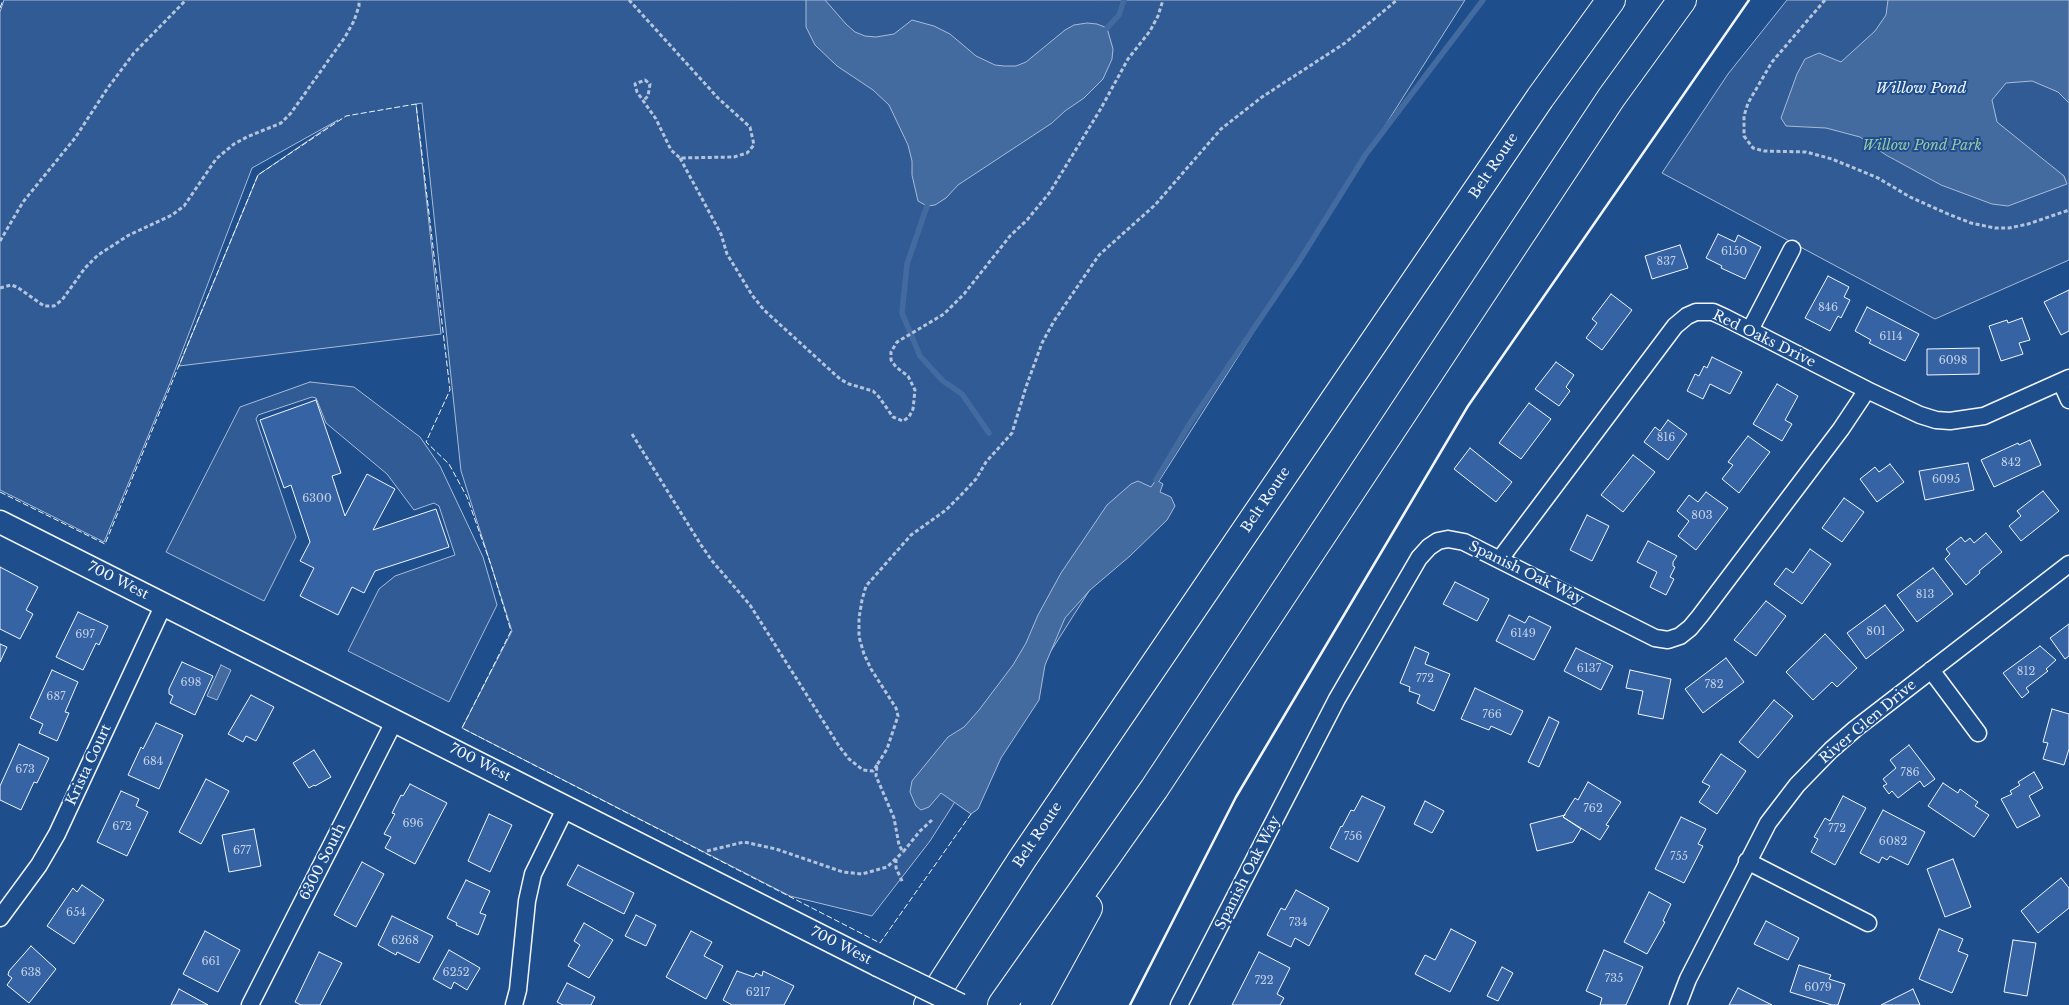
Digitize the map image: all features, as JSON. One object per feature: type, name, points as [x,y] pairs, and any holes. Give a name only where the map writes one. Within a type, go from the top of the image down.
[{"type":"highway","name":"Belt Route","points":[[928,1005],[1023,858],[1540,98],[1611,0]]},
{"type":"highway","points":[[1002,1005],[1154,789],[1611,98],[1682,0]]},
{"type":"highway","points":[[1035,1005],[1154,789]]},
{"type":"main road","name":"700 West","points":[[0,522],[960,1005]]},
{"type":"street","points":[[1750,330],[1792,249]]},
{"type":"street","name":"Red Oaks Drive","points":[[1500,559],[1675,326],[1687,316],[1704,311],[1724,317],[1867,390],[1920,415],[1936,420],[1950,421],[1984,416],[2065,380]]},
{"type":"street","points":[[2065,380],[2069,400]]},
{"type":"street","name":"Spanish Oak Way","points":[[1179,1005],[1338,698],[1419,558],[1438,541],[1448,539],[1464,542],[1656,638],[1668,640],[1680,636],[1700,616],[1845,423],[1867,390]]},
{"type":"street","name":"River Glen Drive","points":[[1678,1005],[1688,979],[1747,861],[1768,823],[1798,785],[1855,729],[2069,564]]},
{"type":"street","name":"Krista Court","points":[[0,918],[39,865],[57,834],[164,604]]},
{"type":"street","points":[[1931,670],[1978,733]]},
{"type":"street","name":"6300 South","points":[[250,1005],[395,720]]},
{"type":"street","points":[[514,1005],[518,990],[527,900],[533,874],[566,806]]},
{"type":"street","points":[[1747,861],[1868,923]]},
{"type":"path","points":[[0,241],[23,202],[75,138],[134,54],[186,0]]},
{"type":"path","points":[[0,288],[11,285],[18,287],[44,306],[54,306],[62,300],[85,268],[98,255],[129,235],[172,215],[184,206],[216,159],[234,144],[281,123],[291,113],[345,37],[354,21],[359,0]]},
{"type":"path","points":[[629,0],[718,98],[750,127],[754,145],[747,153],[734,157],[680,158]]},
{"type":"path","points":[[644,100],[648,96],[650,84],[645,80],[635,84],[637,92],[656,119],[671,150],[680,158],[721,234],[727,254],[752,295],[764,310],[840,379],[849,384],[873,391],[880,397],[893,417],[903,420],[909,417],[913,409],[915,390],[908,376],[896,367],[891,360],[891,352],[897,342],[904,336],[944,314],[964,294],[1010,236],[1027,220],[1050,192],[1128,59],[1150,31],[1158,16],[1163,0]]},
{"type":"path","points":[[632,434],[701,545],[717,568],[750,605],[839,746],[849,759],[863,770],[873,771],[887,749],[898,716],[896,708],[867,662],[859,637],[858,618],[866,586],[911,535],[946,510],[962,494],[976,479],[986,462],[1012,433],[1042,343],[1054,320],[1099,255],[1154,205],[1221,129],[1262,97],[1345,43],[1385,12],[1397,0]]},
{"type":"path","points":[[1825,0],[1772,62],[1748,103],[1744,116],[1744,136],[1753,148],[1764,151],[1806,152],[1832,159],[1871,175],[1910,197],[1948,214],[1972,223],[1995,228],[2009,228],[2028,224],[2069,210]]},
{"type":"path","points":[[877,765],[876,776],[894,818],[899,845],[903,852]]},
{"type":"path","points":[[707,851],[744,842],[776,849],[843,872],[862,874],[887,867],[903,852],[920,830],[932,820]]},
{"type":"path","points":[[896,858],[896,868],[903,883]]},
{"type":"shaded area","points":[[4,0],[1465,0],[930,841],[872,916],[790,896],[462,728],[512,631],[461,471],[422,103],[416,104],[441,334],[179,366],[258,175],[338,120],[252,168],[170,383],[104,542],[0,490],[0,12]]},
{"type":"shaded area","name":"Willow Pond Park","points":[[1787,0],[2069,0],[2069,260],[1935,319],[1662,173],[1728,74]]},
{"type":"shaded area","points":[[310,382],[354,387],[420,437],[440,466],[483,557],[497,605],[449,702],[348,651],[379,589],[395,576],[455,555],[439,506],[434,503],[414,510],[387,474],[326,423],[316,398],[312,397],[258,415],[256,419],[296,537],[264,601],[166,552],[240,407]]},
{"type":"water","points":[[806,0],[825,0],[846,24],[855,32],[865,36],[876,37],[894,34],[912,20],[934,26],[950,34],[976,56],[995,65],[1004,66],[1016,66],[1026,62],[1065,30],[1074,25],[1097,24],[1107,28],[1113,49],[1112,59],[1103,79],[1084,98],[1052,123],[958,185],[946,198],[935,205],[927,206],[918,201],[908,145],[889,105],[873,90],[837,66],[815,45],[806,27]]},
{"type":"water","name":"Willow Pond","points":[[1888,0],[2069,0],[2069,103],[2058,92],[2032,81],[2006,83],[1992,100],[1997,122],[2064,176],[2067,184],[2008,206],[1992,204],[1941,185],[1886,155],[1860,137],[1826,128],[1786,126],[1781,118],[1797,74],[1805,59],[1819,53],[1841,62],[1875,31],[1886,15]]},
{"type":"water","points":[[1156,480],[1163,484],[1160,492],[1171,497],[1175,506],[1167,520],[1130,556],[1090,590],[1065,618],[1045,665],[1039,700],[1001,758],[978,809],[971,814],[941,793],[929,807],[921,810],[916,806],[910,792],[912,781],[948,737],[964,727],[979,710],[1013,665],[1061,573],[1107,505],[1131,484],[1138,481],[1151,487]]},
{"type":"water","points":[[221,665],[231,670],[217,700],[207,696]]},
{"type":"building","points":[[1718,234],[1735,242],[1738,235],[1761,247],[1745,279],[1721,268],[1722,266],[1706,258]]},
{"type":"building","points":[[1680,245],[1688,268],[1652,279],[1645,256]]},
{"type":"building","points":[[1828,276],[1849,287],[1844,297],[1850,300],[1841,318],[1838,316],[1830,331],[1805,318]]},
{"type":"building","points":[[2069,290],[2069,331],[2061,335],[2044,302]]},
{"type":"building","points":[[1611,294],[1632,310],[1602,350],[1586,338],[1597,323],[1592,319]]},
{"type":"building","points":[[1867,307],[1919,334],[1905,361],[1869,343],[1871,340],[1855,331]]},
{"type":"building","points":[[2022,318],[2030,340],[2019,343],[2023,354],[2001,361],[1989,326],[2007,320],[2008,323]]},
{"type":"building","points":[[1979,348],[1979,374],[1927,375],[1927,349]]},
{"type":"building","points":[[1712,357],[1742,372],[1730,394],[1710,384],[1703,399],[1687,391],[1695,374],[1699,376],[1704,366],[1707,368]]},
{"type":"building","points":[[1556,362],[1574,375],[1566,387],[1570,391],[1559,406],[1535,389]]},
{"type":"building","points":[[1777,384],[1798,396],[1785,420],[1792,424],[1782,441],[1753,424]]},
{"type":"building","points":[[316,400],[341,473],[332,476],[345,516],[367,474],[395,489],[373,530],[436,509],[449,547],[375,571],[364,593],[352,587],[338,615],[300,596],[314,568],[300,561],[310,542],[291,485],[284,488],[260,420]]},
{"type":"building","points":[[1529,403],[1551,419],[1521,459],[1499,443]]},
{"type":"building","points":[[1668,420],[1687,434],[1668,460],[1644,442],[1655,427],[1660,431]]},
{"type":"building","points":[[1748,436],[1770,452],[1739,493],[1722,479],[1733,465],[1728,462]]},
{"type":"building","points":[[2030,440],[2041,465],[1994,487],[1981,460],[2018,443],[2019,445]]},
{"type":"building","points":[[1470,448],[1512,482],[1496,502],[1454,469]]},
{"type":"building","points":[[1633,455],[1655,472],[1623,512],[1601,495]]},
{"type":"building","points":[[1968,463],[1974,490],[1925,500],[1919,471]]},
{"type":"building","points":[[1890,464],[1904,482],[1877,502],[1860,479],[1875,467],[1879,472]]},
{"type":"building","points":[[2043,491],[2059,511],[2021,541],[2009,526],[2021,516],[2017,511]]},
{"type":"building","points":[[1706,492],[1728,508],[1696,550],[1678,536],[1689,521],[1677,511],[1689,495],[1698,502]]},
{"type":"building","points":[[1844,498],[1864,512],[1842,542],[1822,528]]},
{"type":"building","points":[[1587,515],[1609,526],[1592,561],[1570,550]]},
{"type":"building","points":[[1986,533],[2002,552],[1979,571],[1980,573],[1966,585],[1945,559],[1950,554],[1946,549],[1961,537],[1965,542],[1970,538],[1974,543]]},
{"type":"building","points":[[1648,541],[1677,556],[1673,562],[1675,567],[1670,577],[1674,579],[1666,595],[1650,587],[1657,572],[1637,562]]},
{"type":"building","points":[[1810,549],[1831,564],[1802,604],[1774,584],[1786,568],[1793,573]]},
{"type":"building","points":[[0,567],[38,587],[26,610],[33,614],[20,639],[0,629]]},
{"type":"building","points":[[1933,568],[1953,594],[1917,622],[1897,595]]},
{"type":"building","points":[[1455,582],[1489,599],[1477,621],[1443,604]]},
{"type":"building","points":[[1766,601],[1786,616],[1756,656],[1734,640]]},
{"type":"building","points":[[1885,605],[1904,630],[1866,659],[1847,633]]},
{"type":"building","points":[[78,612],[108,626],[99,645],[96,643],[83,670],[56,657]]},
{"type":"building","points":[[1509,615],[1525,623],[1529,616],[1551,627],[1534,660],[1496,641]]},
{"type":"building","points":[[2069,624],[2069,656],[2065,659],[2050,638]]},
{"type":"building","points":[[1825,634],[1857,668],[1837,687],[1832,682],[1813,700],[1786,672]]},
{"type":"building","points":[[0,644],[7,647],[0,662]]},
{"type":"building","points":[[2040,646],[2056,660],[2046,669],[2048,671],[2026,688],[2029,692],[2022,698],[2003,673]]},
{"type":"building","points":[[1415,647],[1429,653],[1425,664],[1450,674],[1434,711],[1417,703],[1420,695],[1409,691],[1410,687],[1400,683]]},
{"type":"building","points":[[1576,648],[1613,666],[1601,690],[1564,671]]},
{"type":"building","points":[[1726,658],[1744,682],[1703,713],[1685,689]]},
{"type":"building","points":[[182,662],[213,676],[195,715],[170,703],[173,696],[169,694],[169,689]]},
{"type":"building","points":[[52,670],[78,682],[65,712],[69,713],[57,741],[39,733],[43,724],[30,718]]},
{"type":"building","points":[[1630,670],[1671,679],[1663,719],[1638,714],[1643,691],[1626,688]]},
{"type":"building","points":[[1475,688],[1523,711],[1511,735],[1491,726],[1489,730],[1461,719]]},
{"type":"building","points":[[251,695],[274,707],[256,741],[246,736],[243,742],[228,734]]},
{"type":"building","points":[[1774,700],[1793,716],[1758,758],[1739,742]]},
{"type":"building","points":[[2052,709],[2069,714],[2069,749],[2064,765],[2043,759],[2048,743],[2043,742]]},
{"type":"building","points":[[1549,717],[1559,722],[1539,767],[1528,762]]},
{"type":"building","points":[[156,723],[183,735],[159,789],[128,775],[141,747],[143,749]]},
{"type":"building","points":[[19,744],[49,758],[37,783],[34,782],[21,810],[0,800],[0,786]]},
{"type":"building","points":[[1909,745],[1935,779],[1924,787],[1920,781],[1898,798],[1892,791],[1889,794],[1883,786],[1887,784],[1883,779],[1896,768],[1890,760]]},
{"type":"building","points":[[314,750],[331,777],[309,788],[293,763]]},
{"type":"building","points":[[1721,754],[1746,771],[1717,814],[1699,802],[1710,786],[1702,782]]},
{"type":"building","points":[[2034,772],[2043,788],[2029,796],[2040,816],[2017,828],[2001,799],[2012,794],[2010,791],[2020,785],[2018,782]]},
{"type":"building","points":[[206,779],[229,791],[201,844],[179,832]]},
{"type":"building","points":[[1588,782],[1621,802],[1606,825],[1609,826],[1600,840],[1563,817],[1575,798],[1578,800]]},
{"type":"building","points":[[1943,783],[1958,793],[1960,789],[1978,802],[1975,806],[1989,815],[1974,837],[1928,806]]},
{"type":"building","points":[[410,784],[447,803],[415,864],[385,848],[391,837],[384,834],[395,814],[392,813],[401,795],[403,796]]},
{"type":"building","points":[[121,791],[139,799],[136,806],[148,812],[127,856],[97,842]]},
{"type":"building","points":[[1362,796],[1385,807],[1358,862],[1330,848],[1341,826],[1351,810],[1354,811]]},
{"type":"building","points":[[1843,796],[1866,808],[1835,865],[1811,852],[1818,839],[1814,837],[1825,818],[1830,821]]},
{"type":"building","points":[[1425,801],[1444,811],[1432,833],[1414,824]]},
{"type":"building","points":[[1883,810],[1925,832],[1908,865],[1890,856],[1887,860],[1882,857],[1879,863],[1860,853]]},
{"type":"building","points":[[489,814],[512,825],[490,872],[468,861]]},
{"type":"building","points":[[1565,815],[1563,817],[1581,829],[1573,842],[1537,851],[1530,824]]},
{"type":"building","points":[[1681,817],[1706,829],[1698,844],[1703,846],[1684,883],[1655,869]]},
{"type":"building","points":[[254,829],[261,866],[229,872],[222,835]]},
{"type":"building","points":[[1953,859],[1971,907],[1945,917],[1927,869]]},
{"type":"building","points":[[362,862],[384,874],[356,927],[334,915]]},
{"type":"building","points":[[578,865],[634,893],[624,914],[567,885]]},
{"type":"building","points":[[2061,878],[2069,888],[2069,908],[2038,933],[2021,911]]},
{"type":"building","points":[[466,880],[490,891],[480,913],[486,915],[478,935],[456,925],[457,923],[447,918]]},
{"type":"building","points":[[82,885],[104,900],[74,944],[47,926],[73,888],[77,892]]},
{"type":"building","points":[[1296,890],[1329,908],[1309,946],[1295,938],[1291,947],[1267,935],[1281,908],[1285,910]]},
{"type":"building","points":[[1649,892],[1671,904],[1663,921],[1665,922],[1647,954],[1624,942]]},
{"type":"building","points":[[636,915],[656,925],[646,946],[625,936]]},
{"type":"building","points":[[392,916],[433,936],[419,963],[397,952],[396,955],[378,945]]},
{"type":"building","points":[[1766,921],[1799,938],[1788,960],[1754,944]]},
{"type":"building","points":[[584,923],[613,940],[589,978],[568,966],[580,945],[574,941]]},
{"type":"building","points":[[1451,929],[1476,942],[1450,992],[1415,974],[1425,955],[1435,960]]},
{"type":"building","points":[[1939,929],[1963,939],[1958,951],[1968,955],[1952,993],[1919,979]]},
{"type":"building","points":[[205,931],[240,950],[218,992],[183,974]]},
{"type":"building","points":[[691,931],[712,942],[704,956],[723,966],[706,999],[666,977]]},
{"type":"building","points":[[2013,940],[2036,943],[2027,996],[2004,992]]},
{"type":"building","points":[[31,946],[56,969],[29,1003],[7,985],[12,978],[8,975],[9,971]]},
{"type":"building","points":[[449,950],[480,968],[467,990],[454,982],[451,989],[433,979]]},
{"type":"building","points":[[1604,950],[1643,967],[1626,1005],[1600,1005],[1602,998],[1586,991]]},
{"type":"building","points":[[319,952],[342,963],[320,1005],[301,1005],[295,1002]]},
{"type":"building","points":[[1259,952],[1290,968],[1277,994],[1284,998],[1280,1005],[1232,1005]]},
{"type":"building","points":[[1799,965],[1831,975],[1829,979],[1845,984],[1838,1005],[1832,1005],[1790,992]]},
{"type":"building","points":[[1502,967],[1513,973],[1498,1001],[1487,996]]},
{"type":"building","points":[[737,971],[754,977],[756,973],[762,976],[763,971],[794,986],[784,1005],[732,1005],[723,1000]]},
{"type":"building","points":[[567,983],[595,997],[591,1005],[563,1005],[557,1002]]},
{"type":"building","points":[[1738,988],[1772,1005],[1729,1005]]},
{"type":"building","points":[[179,989],[208,1005],[171,1005]]},
{"type":"building","points":[[1913,989],[1920,1005],[1881,1005]]},
{"type":"waterway","points":[[1107,28],[1119,15],[1124,0]]},
{"type":"waterway","points":[[1156,480],[1190,423],[1298,263],[1366,154],[1483,0]]},
{"type":"waterway","points":[[927,206],[907,264],[902,313],[920,356],[943,381],[962,394],[989,433]]},
{"type":"fence","points":[[0,8],[3,0]]},
{"type":"fence","points":[[0,492],[105,544],[258,175],[346,116],[416,104],[450,390],[426,442],[449,464],[467,497],[491,565],[511,631],[462,728],[880,943],[971,814]]},
{"type":"wall","points":[[1130,1005],[1236,797],[1468,406],[1749,0]]}]
